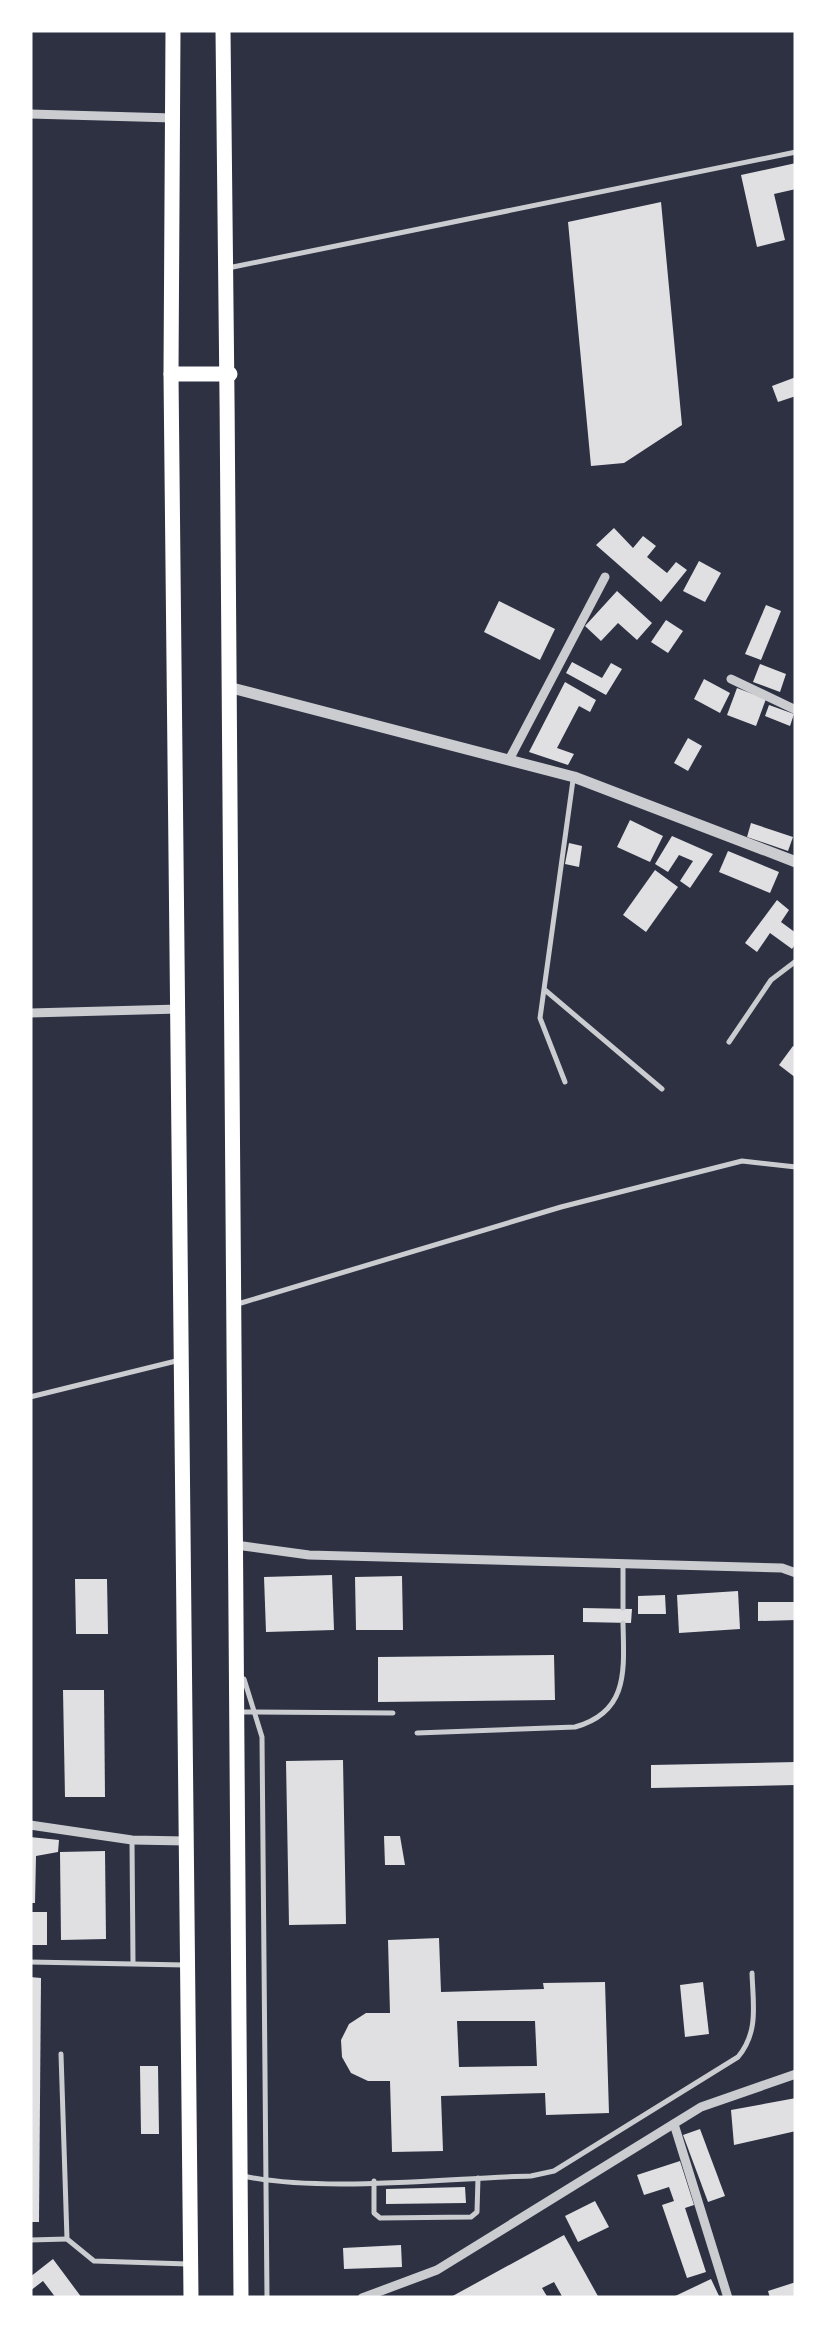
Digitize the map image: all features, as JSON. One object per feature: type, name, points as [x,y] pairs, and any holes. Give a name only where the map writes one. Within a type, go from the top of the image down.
[{"type":"highway","points":[[173,30],[171,374],[190,1842],[191,2298]]},
{"type":"highway","points":[[223,30],[230,374],[228,686],[240,1668],[236,1712],[240,2298]]},
{"type":"highway","points":[[171,374],[230,374]]},
{"type":"street","points":[[30,114],[174,118]]},
{"type":"street","points":[[510,758],[605,576]]},
{"type":"street","points":[[731,679],[796,710]]},
{"type":"street","points":[[228,686],[574,777],[796,862]]},
{"type":"street","points":[[30,1013],[181,1009]]},
{"type":"street","points":[[236,1545],[309,1555],[622,1567],[782,1568],[796,1572]]},
{"type":"street","points":[[30,1825],[132,1840],[190,1842]]},
{"type":"street","points":[[362,2298],[438,2270],[700,2107],[796,2074]]},
{"type":"street","points":[[674,2124],[728,2298]]},
{"type":"lane","points":[[226,268],[796,152]]},
{"type":"lane","points":[[565,1082],[540,1018],[574,777]]},
{"type":"lane","points":[[728,1042],[771,980],[796,961]]},
{"type":"lane","points":[[546,990],[662,1089]]},
{"type":"lane","points":[[233,1305],[561,1206],[742,1161],[796,1167]]},
{"type":"lane","points":[[30,1397],[184,1360]]},
{"type":"lane","points":[[622,1567],[623,1608]]},
{"type":"lane","points":[[416,1733],[575,1728],[596,1722],[618,1694],[624,1667],[623,1623]]},
{"type":"lane","points":[[240,1668],[258,1712],[266,1904],[267,2298]]},
{"type":"lane","points":[[236,1712],[394,1713]]},
{"type":"lane","points":[[132,1840],[134,1963]]},
{"type":"lane","points":[[30,1962],[188,1965]]},
{"type":"lane","points":[[240,2175],[267,2181],[374,2181],[478,2178],[554,2170],[738,2057],[754,2029],[752,1973]]},
{"type":"lane","points":[[61,2054],[67,2238]]},
{"type":"lane","points":[[374,2181],[374,2213],[380,2218],[471,2217],[478,2212],[478,2178]]},
{"type":"lane","points":[[30,2240],[67,2238],[94,2261],[191,2264]]},
{"type":"building","points":[[796,163],[796,189],[774,194],[785,240],[757,247],[741,175]]},
{"type":"building","points":[[661,202],[682,425],[624,463],[591,466],[568,222]]},
{"type":"building","points":[[796,377],[796,396],[778,402],[772,386]]},
{"type":"building","points":[[614,528],[633,548],[643,536],[656,546],[647,557],[667,573],[676,562],[687,570],[661,602],[596,545]]},
{"type":"building","points":[[699,561],[721,573],[705,602],[683,591]]},
{"type":"building","points":[[617,591],[652,623],[637,640],[618,623],[601,641],[585,626]]},
{"type":"building","points":[[499,601],[555,629],[540,660],[484,632]]},
{"type":"building","points":[[766,605],[781,611],[761,660],[745,654]]},
{"type":"building","points":[[666,620],[683,631],[668,653],[651,642]]},
{"type":"building","points":[[572,662],[602,678],[611,663],[622,669],[606,695],[566,673]]},
{"type":"building","points":[[760,664],[786,674],[780,692],[753,682]]},
{"type":"building","points":[[704,679],[730,693],[720,713],[694,699]]},
{"type":"building","points":[[565,682],[596,700],[590,712],[579,706],[557,748],[574,754],[568,765],[529,752]]},
{"type":"building","points":[[737,688],[766,699],[756,726],[727,715]]},
{"type":"building","points":[[769,705],[794,714],[790,726],[765,716]]},
{"type":"building","points":[[688,738],[702,746],[688,771],[674,763]]},
{"type":"building","points":[[630,820],[663,836],[650,862],[617,847]]},
{"type":"building","points":[[751,823],[793,837],[788,851],[747,837]]},
{"type":"building","points":[[672,836],[713,854],[690,888],[680,881],[693,861],[679,855],[668,872],[655,864]]},
{"type":"building","points":[[569,843],[582,846],[579,867],[565,864]]},
{"type":"building","points":[[728,851],[779,872],[770,893],[719,872]]},
{"type":"building","points":[[655,870],[678,887],[646,932],[623,915]]},
{"type":"building","points":[[777,900],[789,910],[781,922],[796,933],[796,943],[792,949],[770,933],[757,952],[745,943]]},
{"type":"building","points":[[793,1046],[796,1048],[796,1078],[779,1065]]},
{"type":"building","points":[[332,1575],[334,1630],[266,1632],[264,1577]]},
{"type":"building","points":[[402,1576],[403,1630],[356,1630],[355,1577]]},
{"type":"building","points":[[75,1579],[107,1579],[108,1634],[76,1634]]},
{"type":"building","points":[[738,1591],[740,1629],[679,1633],[677,1595]]},
{"type":"building","points":[[665,1595],[666,1614],[638,1614],[638,1596]]},
{"type":"building","points":[[758,1602],[796,1602],[796,1620],[758,1621]]},
{"type":"building","points":[[583,1608],[632,1609],[631,1623],[583,1622]]},
{"type":"building","points":[[554,1655],[555,1700],[378,1702],[378,1657]]},
{"type":"building","points":[[63,1690],[104,1690],[105,1797],[65,1797]]},
{"type":"building","points":[[343,1760],[346,1924],[289,1925],[286,1761]]},
{"type":"building","points":[[796,1762],[796,1785],[651,1788],[651,1765]]},
{"type":"building","points":[[384,1836],[400,1836],[405,1865],[385,1865]]},
{"type":"building","points":[[30,1837],[59,1840],[58,1852],[36,1856],[35,1903],[30,1903]]},
{"type":"building","points":[[105,1851],[106,1939],[61,1940],[60,1852]]},
{"type":"building","points":[[30,1912],[47,1912],[47,1945],[30,1945]]},
{"type":"building","points":[[439,1938],[441,1992],[544,1989],[543,1983],[605,1982],[609,2113],[546,2115],[545,2093],[441,2096],[443,2151],[392,2152],[390,2081],[368,2081],[351,2073],[342,2057],[341,2040],[349,2024],[366,2013],[390,2013],[388,1940]],"holes":[[[457,2021],[535,2021],[537,2066],[459,2067]]]},
{"type":"building","points":[[30,1977],[41,1978],[39,2222],[30,2222]]},
{"type":"building","points":[[703,1982],[709,2034],[685,2037],[680,1985]]},
{"type":"building","points":[[140,2066],[158,2066],[159,2134],[141,2134]]},
{"type":"building","points":[[796,2098],[796,2131],[734,2145],[731,2110]]},
{"type":"building","points":[[700,2129],[725,2196],[708,2202],[683,2135]]},
{"type":"building","points":[[680,2161],[694,2205],[685,2208],[706,2272],[687,2278],[662,2205],[674,2201],[669,2187],[644,2195],[637,2175]]},
{"type":"building","points":[[465,2187],[466,2203],[386,2204],[386,2189]]},
{"type":"building","points":[[595,2201],[609,2227],[578,2242],[565,2216]]},
{"type":"building","points":[[564,2235],[599,2298],[563,2298],[554,2282],[542,2288],[548,2298],[449,2298]]},
{"type":"building","points":[[401,2245],[402,2267],[344,2269],[343,2248]]},
{"type":"building","points":[[53,2259],[82,2298],[56,2298],[43,2281],[30,2291],[30,2277]]},
{"type":"building","points":[[711,2279],[720,2298],[671,2298]]},
{"type":"building","points":[[796,2282],[796,2298],[770,2298],[768,2291]]}]
